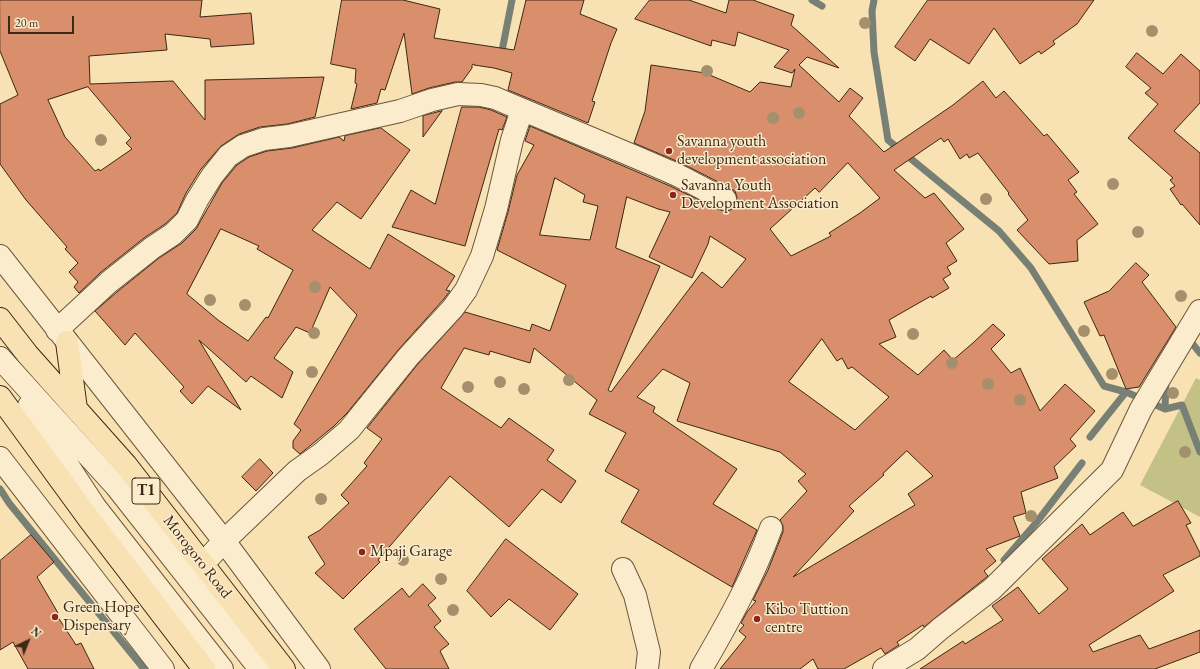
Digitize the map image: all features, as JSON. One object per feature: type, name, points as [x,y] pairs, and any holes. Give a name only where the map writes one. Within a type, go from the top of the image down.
[{"type":"highway","name":"Morogoro Road","points":[[0,319],[28,355],[126,465],[284,669]]},
{"type":"highway","points":[[62,336],[76,409]]},
{"type":"highway","points":[[0,397],[88,519],[204,669]]},
{"type":"street","points":[[62,336],[109,282],[152,248],[173,234],[187,220],[212,176],[228,156],[243,146],[264,140],[289,136],[400,111],[432,100],[458,94],[481,95],[495,98],[680,176],[707,192],[725,199]]},
{"type":"street","points":[[203,564],[224,541],[297,471],[321,454],[349,430],[391,377],[462,296],[482,256],[496,209],[512,140],[522,110]]},
{"type":"street","points":[[0,256],[224,541],[319,669]]},
{"type":"street","points":[[884,669],[917,649],[940,629],[992,589],[1112,470],[1141,409],[1200,311]]},
{"type":"street","name":"Morogoro Road","points":[[0,358],[116,486],[260,669]]},
{"type":"street","points":[[0,362],[95,507],[222,669]]},
{"type":"street","points":[[0,458],[163,669]]},
{"type":"street","points":[[701,669],[729,620],[748,582],[771,528]]},
{"type":"street","points":[[623,569],[635,595],[649,652],[647,669]]},
{"type":"shaded area","points":[[1196,378],[1200,380],[1200,517],[1140,485]]},
{"type":"building","points":[[0,0],[202,0],[200,17],[251,13],[254,44],[211,47],[210,39],[165,34],[167,50],[89,56],[90,84],[173,81],[205,120],[205,80],[324,77],[315,117],[287,124],[260,127],[239,134],[221,146],[201,169],[186,193],[177,213],[165,224],[144,238],[101,272],[79,293],[74,287],[78,282],[69,272],[78,263],[65,249],[67,247],[26,200],[0,164],[0,104],[18,95],[0,51]],"holes":[[[88,87],[131,138],[126,143],[132,149],[100,171],[99,169],[95,171],[65,137],[48,100]]]},
{"type":"building","points":[[342,0],[403,0],[440,9],[434,38],[514,50],[526,0],[584,0],[580,14],[617,29],[592,101],[595,102],[588,123],[508,90],[512,73],[474,64],[462,82],[455,82],[429,88],[412,94],[404,33],[385,90],[381,89],[377,103],[351,109],[357,84],[355,83],[356,69],[331,64]]},
{"type":"building","points":[[650,0],[689,0],[726,13],[729,0],[753,0],[794,15],[791,25],[839,68],[807,57],[799,65],[839,102],[850,88],[863,98],[849,116],[884,152],[953,105],[983,81],[996,98],[1004,91],[1044,136],[1047,134],[1079,172],[1068,180],[1077,192],[1074,194],[1098,224],[1077,240],[1078,261],[1049,264],[1017,230],[1028,220],[978,153],[969,158],[967,154],[960,159],[948,139],[944,142],[941,138],[894,170],[925,198],[934,193],[964,229],[946,243],[957,261],[947,267],[951,274],[943,279],[949,288],[932,298],[931,296],[889,320],[896,337],[879,344],[918,375],[944,350],[953,360],[993,324],[1005,335],[991,349],[1011,373],[1020,368],[1040,411],[1065,384],[1095,411],[1070,439],[1076,446],[1054,467],[1058,478],[1021,492],[1026,513],[1013,517],[1020,536],[986,549],[996,561],[984,571],[988,576],[924,627],[923,625],[897,642],[899,645],[885,654],[881,648],[844,669],[818,669],[813,659],[800,669],[720,669],[746,637],[739,631],[744,625],[741,623],[747,612],[756,601],[753,600],[768,570],[783,532],[783,526],[780,520],[807,491],[798,481],[806,474],[780,452],[677,421],[690,383],[663,369],[637,397],[655,407],[653,412],[737,469],[713,504],[757,530],[732,587],[621,522],[639,490],[605,471],[626,433],[589,414],[597,400],[534,348],[530,363],[490,351],[489,355],[464,348],[441,388],[501,428],[509,418],[554,450],[547,460],[576,481],[561,503],[542,489],[509,527],[450,476],[378,560],[380,562],[343,599],[315,573],[325,564],[308,537],[320,530],[349,503],[341,495],[367,466],[364,463],[382,439],[367,428],[417,365],[465,312],[530,331],[532,324],[550,331],[566,285],[497,250],[517,175],[534,145],[525,141],[530,126],[670,186],[720,210],[727,211],[733,209],[736,204],[737,197],[735,191],[730,188],[681,163],[634,143],[645,111],[651,65],[705,73],[750,92],[760,82],[791,87],[795,69],[792,73],[774,67],[789,50],[738,32],[735,46],[712,40],[711,46],[635,19]],"holes":[[[848,163],[880,198],[829,233],[831,236],[791,256],[770,229],[815,188],[819,192]],[[555,178],[585,195],[583,202],[598,206],[590,240],[540,235]],[[627,197],[670,212],[649,257],[692,278],[708,244],[710,236],[746,259],[722,288],[702,272],[611,392],[608,390],[660,266],[616,248]],[[822,339],[837,361],[842,358],[848,369],[852,367],[889,397],[855,430],[789,382]],[[907,451],[933,476],[908,494],[915,505],[793,577],[854,511],[849,506],[884,475],[883,474]]]},
{"type":"building","points":[[928,0],[1094,0],[1077,24],[1053,41],[1055,44],[1041,54],[1039,51],[1020,64],[994,28],[969,64],[930,39],[915,61],[895,47]]},
{"type":"building","points":[[1137,53],[1163,74],[1181,54],[1200,71],[1200,103],[1174,131],[1200,153],[1200,225],[1182,204],[1181,205],[1170,189],[1175,186],[1170,180],[1173,178],[1128,138],[1158,104],[1145,93],[1151,88],[1126,67]]},
{"type":"building","points":[[462,107],[479,107],[491,110],[507,117],[502,130],[499,129],[465,246],[392,227],[411,190],[435,204]]},
{"type":"building","points":[[442,111],[423,137],[423,116]]},
{"type":"building","points":[[381,128],[410,150],[361,219],[337,202],[312,230],[370,269],[388,234],[455,276],[446,290],[450,291],[443,300],[399,349],[347,413],[334,426],[300,454],[293,448],[293,441],[301,430],[294,424],[357,315],[330,287],[310,333],[296,327],[274,358],[293,372],[282,398],[251,376],[246,382],[199,340],[241,410],[208,386],[192,404],[180,391],[184,387],[135,333],[125,345],[95,311],[159,258],[182,243],[196,229],[222,183],[237,165],[249,157],[267,151],[292,148],[339,137],[344,141],[345,136]],"holes":[[[221,229],[259,246],[257,249],[293,270],[268,318],[266,317],[248,341],[218,320],[187,294]]]},
{"type":"building","points":[[1136,263],[1149,275],[1142,282],[1176,327],[1139,387],[1126,389],[1104,335],[1100,336],[1084,302],[1109,291]]},
{"type":"building","points":[[260,459],[273,473],[256,491],[242,477]]},
{"type":"building","points":[[1178,501],[1191,523],[1186,525],[1200,553],[1200,556],[1163,575],[1174,591],[1089,645],[1093,652],[1140,635],[1149,649],[1200,630],[1200,652],[1155,669],[920,669],[963,641],[965,644],[1003,620],[992,606],[1018,587],[1039,614],[1068,589],[1042,559],[1082,524],[1090,535],[1123,512],[1133,526]]},
{"type":"building","points":[[31,535],[54,562],[37,577],[58,613],[56,614],[76,645],[81,643],[94,669],[28,669],[13,642],[0,650],[0,561]]},
{"type":"building","points":[[506,539],[578,594],[550,630],[509,599],[491,617],[467,591]]},
{"type":"building","points":[[423,584],[436,598],[428,605],[441,621],[434,627],[449,644],[440,651],[449,669],[386,669],[354,629],[402,588],[409,597]]},
{"type":"waterway","points":[[501,56],[512,0]]},
{"type":"waterway","points":[[812,0],[822,6]]},
{"type":"waterway","points":[[874,0],[872,11],[874,52],[888,140],[999,231],[1031,268],[1104,386],[1126,392],[1165,409],[1182,405],[1200,452]]},
{"type":"waterway","points":[[1188,338],[1200,353]]},
{"type":"waterway","points":[[1165,409],[1166,381]]},
{"type":"waterway","points":[[1090,437],[1126,392]]},
{"type":"waterway","points":[[1004,560],[1036,523],[1082,463]]},
{"type":"waterway","points":[[0,489],[9,503],[144,669]]},
{"type":"place","name":"Savanna youth development association","points":[[669,151]]},
{"type":"place","name":"Savanna Youth Development Association","points":[[673,195]]},
{"type":"place","name":"Mpaji Garage","points":[[362,552]]},
{"type":"place","name":"Green Hope Dispensary","points":[[55,617]]},
{"type":"place","name":"Kibo Tuttion centre","points":[[757,619]]}]
